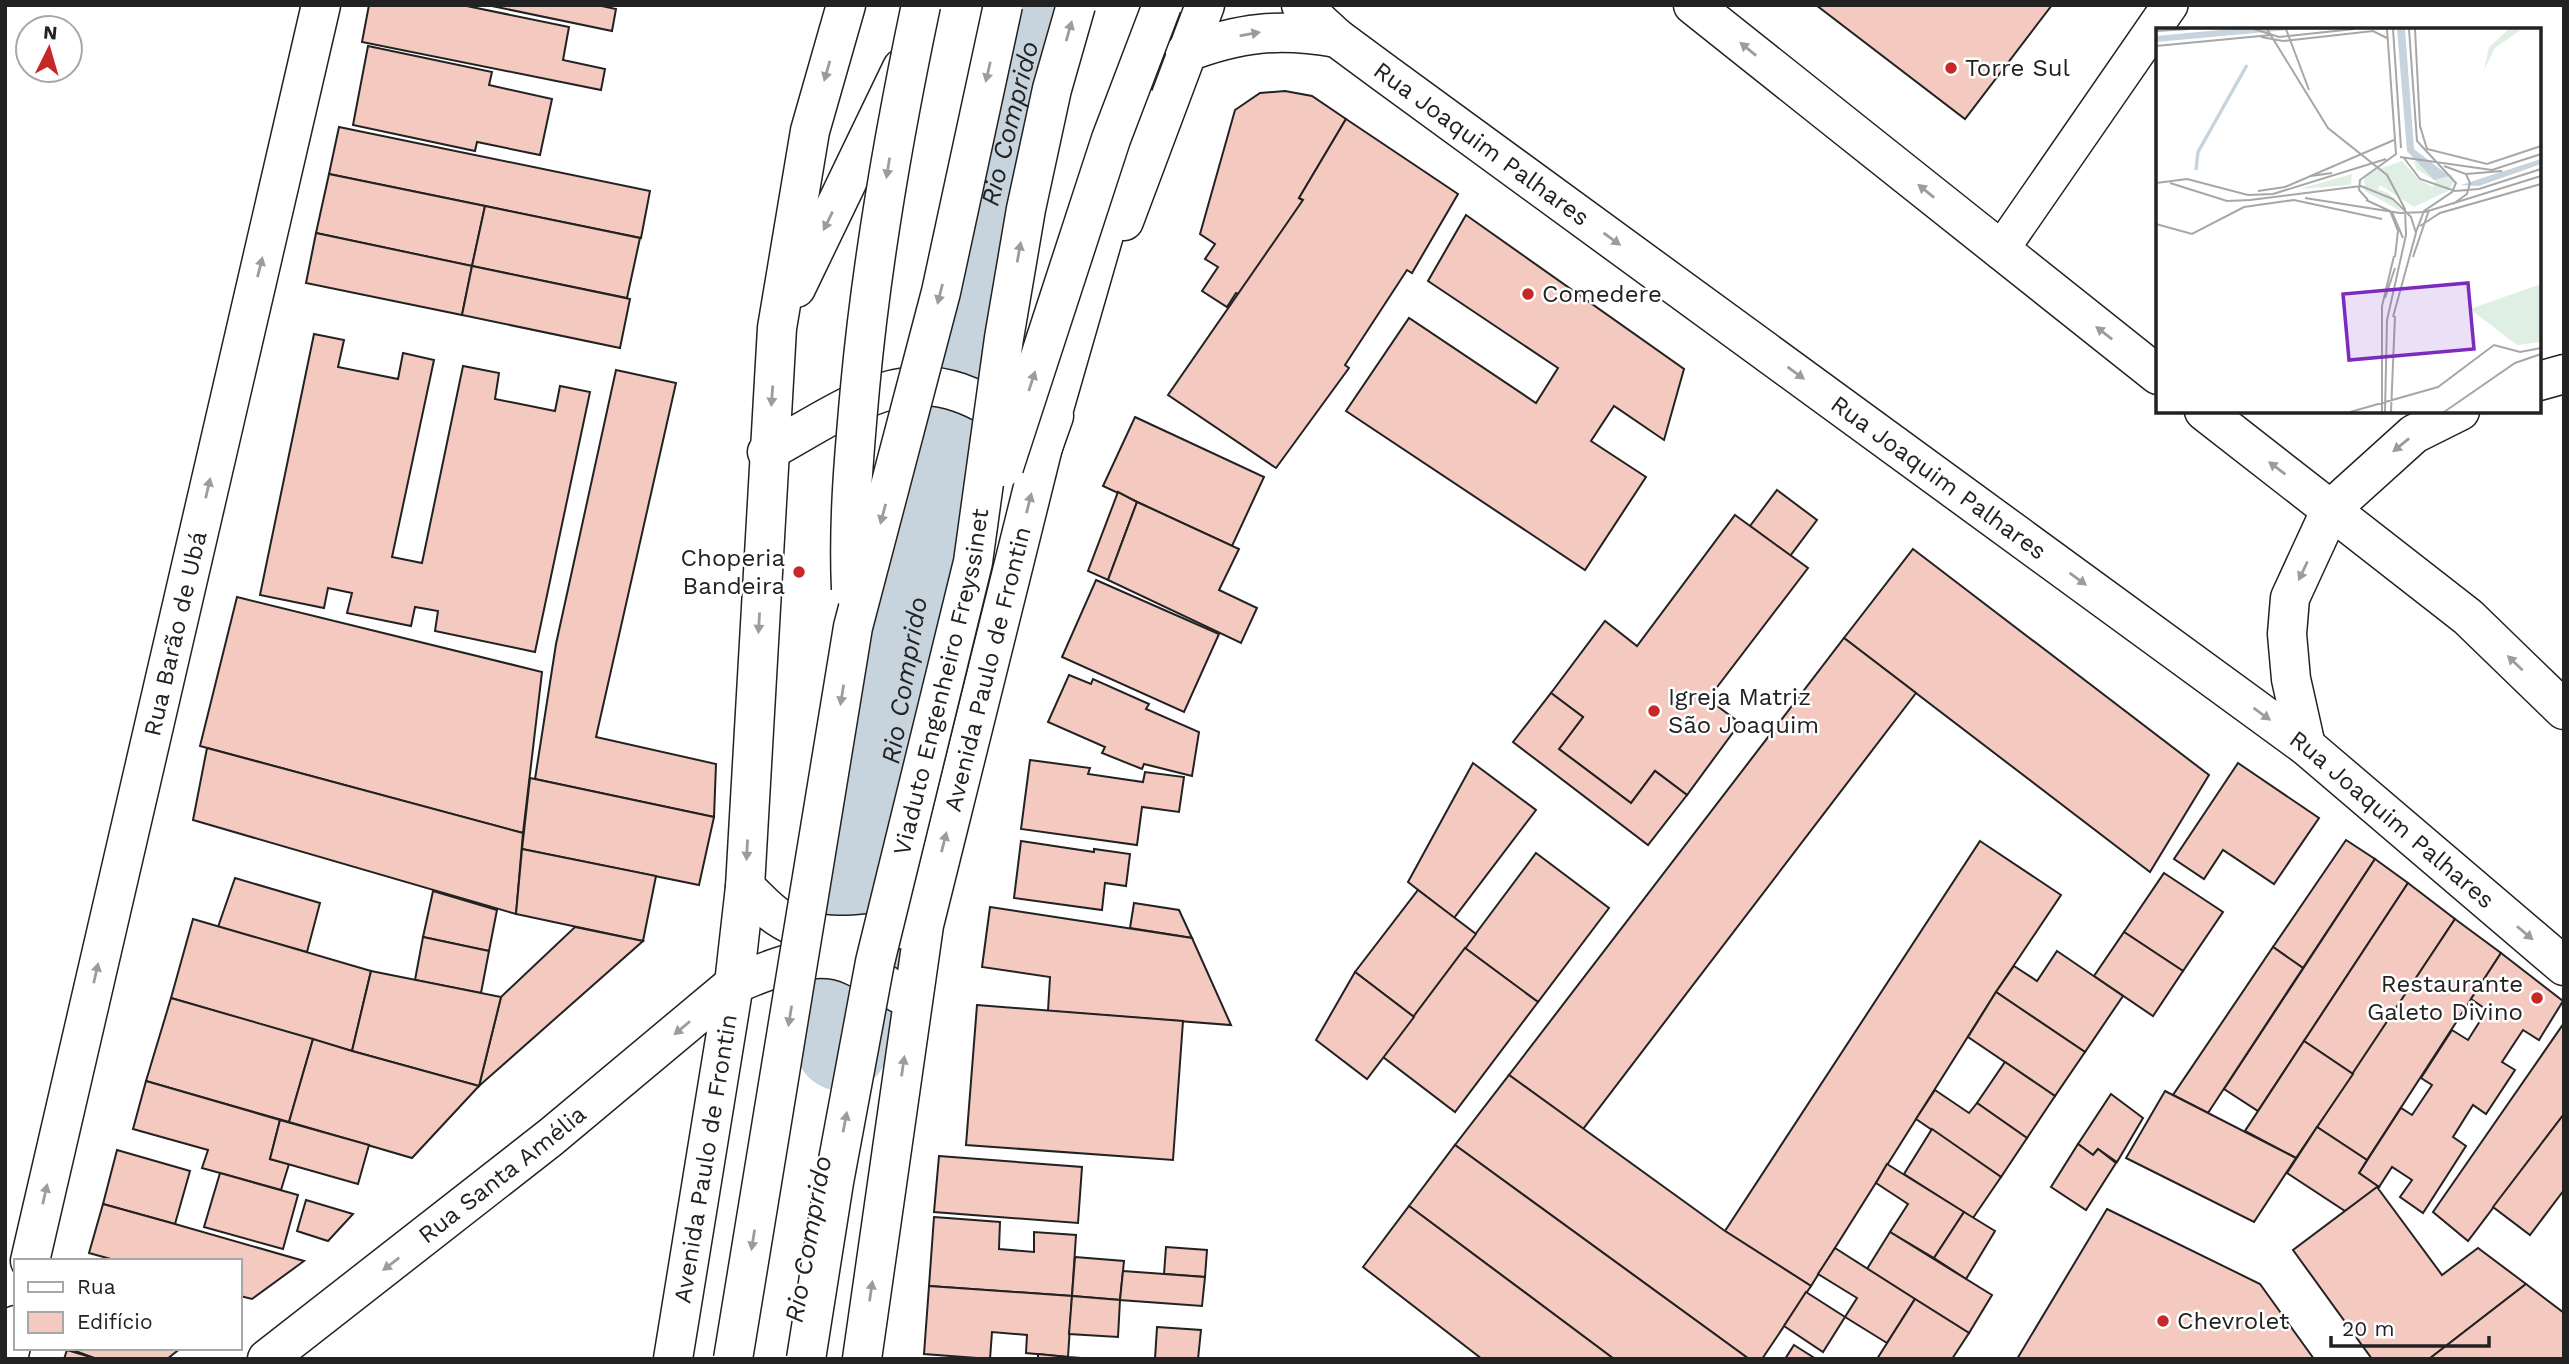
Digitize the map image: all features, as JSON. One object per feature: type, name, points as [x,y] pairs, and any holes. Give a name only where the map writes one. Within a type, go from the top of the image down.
[{"type":"main road","name":"Rua Barão de Ubá","points":[[30,1259],[321,5]]},
{"type":"main road","name":"Avenida Paulo de Frontin","points":[[673,1359],[734,984],[745,887],[777,328],[810,131],[846,5]]},
{"type":"main road","points":[[853,627],[848,531],[871,270],[892,140],[921,5]]},
{"type":"main road","name":"Avenida Paulo de Frontin","points":[[777,328],[932,5]]},
{"type":"main road","points":[[733,1359],[853,627],[941,292],[1003,5]]},
{"type":"main road","name":"Viaduto Engenheiro Freyssinet","points":[[806,1359],[834,1182],[875,962],[973,562],[1004,338],[1026,209],[1052,89],[1076,5]]},
{"type":"main road","points":[[973,562],[1111,139],[1164,5]]},
{"type":"main road","points":[[768,452],[857,402],[913,384],[943,387],[985,402],[1043,447],[1147,85],[1164,5]]},
{"type":"main road","name":"Avenida Paulo de Frontin","points":[[862,1359],[924,925],[1043,447],[1185,53],[1205,5]]},
{"type":"main road","name":"Rua Joaquim Palhares","points":[[1301,5],[1337,38],[2306,746],[2564,966]]},
{"type":"main road","points":[[1693,5],[2156,373]]},
{"type":"main road","points":[[1185,53],[1221,39],[1259,32],[1298,31],[1337,38]]},
{"type":"main road","points":[[2541,380],[2564,374]]},
{"type":"main road","points":[[2207,413],[2468,617],[2564,710]]},
{"type":"main road","points":[[2306,746],[2291,679],[2287,634],[2290,597],[2331,509],[2406,441],[2456,413]]},
{"type":"main road","points":[[745,887],[807,945],[864,972],[912,1001]]},
{"type":"main road","points":[[734,984],[807,945],[924,925]]},
{"type":"main road","name":"Rua Santa Amélia","points":[[267,1359],[551,1137],[734,984]]},
{"type":"main road","points":[[8,1359],[14,1334]]},
{"type":"street","points":[[2000,251],[2050,183],[2170,5]]},
{"type":"building","points":[[369,5],[462,5],[569,27],[563,60],[605,69],[601,90],[362,42]]},
{"type":"building","points":[[487,5],[597,5],[616,9],[612,31]]},
{"type":"building","name":"Torre Sul","points":[[1816,5],[2052,5],[1965,119]]},
{"type":"building","points":[[368,46],[492,72],[489,85],[552,99],[540,155],[477,142],[475,151],[353,125]]},
{"type":"building","points":[[1285,91],[1312,96],[1346,119],[1299,198],[1303,200],[1240,295],[1236,293],[1227,307],[1202,291],[1218,267],[1205,259],[1215,244],[1200,234],[1235,110],[1260,93]]},
{"type":"building","points":[[1346,119],[1458,194],[1412,273],[1407,270],[1345,365],[1349,368],[1276,468],[1168,395],[1303,200],[1299,198]]},
{"type":"building","points":[[339,127],[650,191],[641,238],[329,174]]},
{"type":"building","points":[[329,174],[485,206],[472,266],[316,233]]},
{"type":"building","points":[[485,206],[640,238],[627,298],[472,266]]},
{"type":"building","points":[[1466,215],[1684,369],[1664,440],[1614,406],[1591,441],[1646,477],[1585,570],[1346,411],[1409,318],[1536,403],[1558,368],[1428,281]]},
{"type":"building","points":[[316,233],[472,266],[462,315],[306,283]]},
{"type":"building","points":[[472,266],[630,299],[620,348],[462,315]]},
{"type":"building","points":[[314,334],[344,340],[338,367],[398,379],[403,353],[434,360],[392,557],[422,563],[463,366],[499,373],[495,399],[555,411],[560,386],[590,392],[535,652],[435,631],[438,611],[415,607],[411,626],[347,613],[352,593],[328,588],[324,608],[260,595]]},
{"type":"building","points":[[616,370],[676,383],[596,737],[716,764],[714,817],[535,779],[556,644]]},
{"type":"building","points":[[1135,417],[1264,477],[1232,546],[1103,486]]},
{"type":"building","points":[[1777,490],[1817,520],[1790,556],[1750,526]]},
{"type":"building","points":[[1118,492],[1137,502],[1108,580],[1088,571]]},
{"type":"building","points":[[1137,502],[1239,549],[1219,590],[1257,608],[1241,643],[1108,580]]},
{"type":"building","points":[[1735,515],[1808,568],[1708,699],[1740,723],[1687,795],[1655,771],[1631,803],[1559,749],[1583,717],[1551,693],[1605,621],[1637,646]]},
{"type":"building","points":[[1913,549],[2209,775],[2150,872],[1844,638]]},
{"type":"building","points":[[1096,580],[1219,634],[1184,712],[1062,657]]},
{"type":"building","points":[[237,597],[542,672],[523,833],[200,746]]},
{"type":"building","points":[[1844,638],[1916,693],[1583,1129],[1509,1075]]},
{"type":"building","points":[[1069,675],[1091,684],[1093,679],[1149,704],[1146,709],[1199,732],[1192,776],[1144,764],[1142,769],[1102,753],[1105,747],[1048,722]]},
{"type":"building","points":[[1551,693],[1583,717],[1559,749],[1631,803],[1655,771],[1687,795],[1648,845],[1513,742]]},
{"type":"building","points":[[207,748],[523,833],[516,914],[193,820]]},
{"type":"building","points":[[1030,760],[1090,768],[1088,774],[1143,782],[1145,772],[1184,777],[1179,812],[1142,807],[1137,845],[1021,829]]},
{"type":"building","points":[[1473,763],[1536,810],[1454,918],[1408,882]]},
{"type":"building","points":[[2238,763],[2319,818],[2274,884],[2223,850],[2204,879],[2174,859]]},
{"type":"building","points":[[530,778],[714,817],[699,885],[522,849]]},
{"type":"building","points":[[2346,840],[2375,859],[2303,968],[2273,947]]},
{"type":"building","points":[[1021,841],[1094,852],[1094,849],[1130,854],[1126,886],[1105,883],[1102,910],[1014,898]]},
{"type":"building","points":[[1980,841],[2061,895],[1996,992],[1811,1286],[1725,1231]]},
{"type":"building","points":[[522,849],[656,876],[643,941],[516,914]]},
{"type":"building","points":[[1536,853],[1609,908],[1538,1002],[1465,948]]},
{"type":"building","points":[[2375,859],[2408,883],[2258,1111],[2224,1089]]},
{"type":"building","points":[[2164,873],[2223,912],[2183,971],[2124,932]]},
{"type":"building","points":[[235,878],[320,903],[307,952],[218,927]]},
{"type":"building","points":[[2408,883],[2455,919],[2353,1074],[2304,1041]]},
{"type":"building","points":[[1418,890],[1476,934],[1414,1017],[1355,972]]},
{"type":"building","points":[[433,891],[497,910],[489,951],[423,937]]},
{"type":"building","points":[[1134,903],[1179,910],[1192,938],[1130,928]]},
{"type":"building","points":[[990,907],[1192,938],[1231,1025],[1048,1011],[1050,977],[982,967]]},
{"type":"building","points":[[193,919],[371,971],[352,1051],[171,998]]},
{"type":"building","points":[[2455,919],[2501,953],[2367,1160],[2317,1127]]},
{"type":"building","points":[[575,927],[643,941],[479,1086],[501,997]]},
{"type":"building","points":[[2124,932],[2183,971],[2153,1016],[2094,976]]},
{"type":"building","points":[[423,937],[489,951],[481,993],[415,980]]},
{"type":"building","points":[[2273,947],[2303,968],[2208,1113],[2173,1095]]},
{"type":"building","points":[[1465,948],[1538,1002],[1455,1112],[1383,1057]]},
{"type":"building","points":[[2057,951],[2123,996],[2085,1052],[1996,992],[2014,966],[2037,981]]},
{"type":"building","points":[[2501,953],[2563,1001],[2539,1040],[2523,1030],[2502,1062],[2515,1070],[2486,1114],[2473,1105],[2453,1137],[2466,1146],[2423,1213],[2400,1197],[2412,1180],[2392,1167],[2379,1187],[2359,1173],[2401,1108],[2412,1115],[2432,1085],[2421,1078],[2452,1030],[2468,1040],[2487,1010],[2471,999]]},
{"type":"building","points":[[371,971],[501,997],[479,1086],[352,1051]]},
{"type":"building","points":[[1355,972],[1414,1017],[1367,1079],[1316,1040]]},
{"type":"building","points":[[1996,992],[2085,1052],[2055,1096],[1968,1037]]},
{"type":"building","points":[[171,998],[313,1039],[289,1122],[146,1081]]},
{"type":"building","points":[[977,1005],[1183,1021],[1173,1160],[966,1145]]},
{"type":"building","points":[[2564,1023],[2564,1114],[2468,1241],[2433,1212]]},
{"type":"building","points":[[313,1039],[479,1086],[412,1158],[289,1122]]},
{"type":"building","points":[[2304,1041],[2353,1074],[2296,1158],[2245,1131]]},
{"type":"building","points":[[2005,1062],[2055,1096],[2027,1138],[1977,1103]]},
{"type":"building","points":[[1509,1075],[1725,1231],[1811,1286],[1762,1359],[1749,1359],[1455,1145]]},
{"type":"building","points":[[146,1081],[280,1120],[270,1159],[289,1164],[281,1190],[202,1168],[208,1150],[133,1129]]},
{"type":"building","points":[[1935,1090],[1969,1113],[1977,1103],[2027,1138],[2001,1177],[1916,1119]]},
{"type":"building","points":[[2165,1091],[2296,1158],[2254,1222],[2126,1158]]},
{"type":"building","points":[[2111,1094],[2143,1118],[2117,1162],[2098,1149],[2093,1155],[2078,1144]]},
{"type":"building","points":[[2564,1114],[2564,1190],[2530,1235],[2493,1207]]},
{"type":"building","points":[[280,1120],[369,1145],[358,1184],[270,1159]]},
{"type":"building","points":[[2317,1127],[2367,1160],[2359,1173],[2379,1187],[2345,1211],[2287,1173]]},
{"type":"building","points":[[1932,1129],[2001,1177],[1973,1218],[1904,1174]]},
{"type":"building","points":[[2078,1144],[2093,1155],[2098,1149],[2116,1163],[2086,1210],[2051,1187]]},
{"type":"building","points":[[1455,1145],[1749,1359],[1614,1359],[1409,1206]]},
{"type":"building","points":[[117,1150],[190,1171],[175,1224],[103,1204]]},
{"type":"building","points":[[939,1156],[1082,1167],[1078,1223],[934,1212]]},
{"type":"building","points":[[1887,1164],[1964,1212],[1934,1258],[1890,1232],[1908,1204],[1876,1183]]},
{"type":"building","points":[[220,1173],[298,1195],[283,1249],[204,1227]]},
{"type":"building","points":[[2377,1187],[2442,1275],[2478,1248],[2526,1284],[2429,1359],[2372,1359],[2293,1250]]},
{"type":"building","points":[[306,1200],[353,1214],[328,1241],[297,1231]]},
{"type":"building","points":[[103,1204],[304,1261],[252,1299],[242,1296],[242,1259],[111,1259],[89,1253]]},
{"type":"building","points":[[1409,1206],[1614,1359],[1482,1359],[1363,1267]]},
{"type":"building","name":"Chevrolet","points":[[2107,1209],[2260,1284],[2314,1359],[2017,1359]]},
{"type":"building","points":[[1964,1212],[1995,1231],[1966,1279],[1934,1258]]},
{"type":"building","points":[[934,1217],[1000,1222],[999,1249],[1034,1252],[1034,1232],[1076,1235],[1072,1296],[929,1286]]},
{"type":"building","points":[[1890,1232],[1992,1295],[1969,1333],[1867,1269]]},
{"type":"building","points":[[1166,1247],[1207,1250],[1205,1277],[1164,1274]]},
{"type":"building","points":[[1835,1248],[1915,1299],[1887,1343],[1845,1317],[1857,1298],[1818,1274]]},
{"type":"building","points":[[1075,1257],[1124,1261],[1120,1300],[1072,1296]]},
{"type":"building","points":[[1123,1271],[1205,1277],[1202,1306],[1120,1300]]},
{"type":"building","points":[[2526,1284],[2564,1313],[2564,1359],[2429,1359]]},
{"type":"building","points":[[929,1286],[1072,1296],[1068,1357],[1026,1353],[1027,1335],[992,1332],[990,1359],[924,1354]]},
{"type":"building","points":[[1806,1292],[1845,1317],[1823,1352],[1784,1326]]},
{"type":"building","points":[[1072,1296],[1120,1300],[1118,1337],[1069,1334]]},
{"type":"building","points":[[1915,1299],[1969,1333],[1952,1359],[1877,1359]]},
{"type":"building","points":[[1157,1327],[1201,1330],[1198,1359],[1155,1359]]},
{"type":"building","points":[[1794,1345],[1816,1359],[1785,1359]]},
{"type":"building","points":[[67,1350],[97,1359],[64,1359]]},
{"type":"building","points":[[72,1350],[178,1350],[167,1359],[97,1359]]},
{"type":"building","points":[[1038,1354],[1068,1357],[1095,1359],[1038,1359]]},
{"type":"waterway","name":"Rio Comprido","points":[[842,1044],[977,253],[1039,5]]},
{"type":"place","name":"Torre Sul","points":[[1951,68]]},
{"type":"place","name":"Comedere","points":[[1528,294]]},
{"type":"place","name":"Choperia Bandeira","points":[[799,572]]},
{"type":"place","name":"Igreja Matriz São Joaquim","points":[[1654,711]]},
{"type":"place","name":"Restaurante Galeto Divino","points":[[2537,998]]},
{"type":"place","name":"Chevrolet","points":[[2163,1321]]}]
